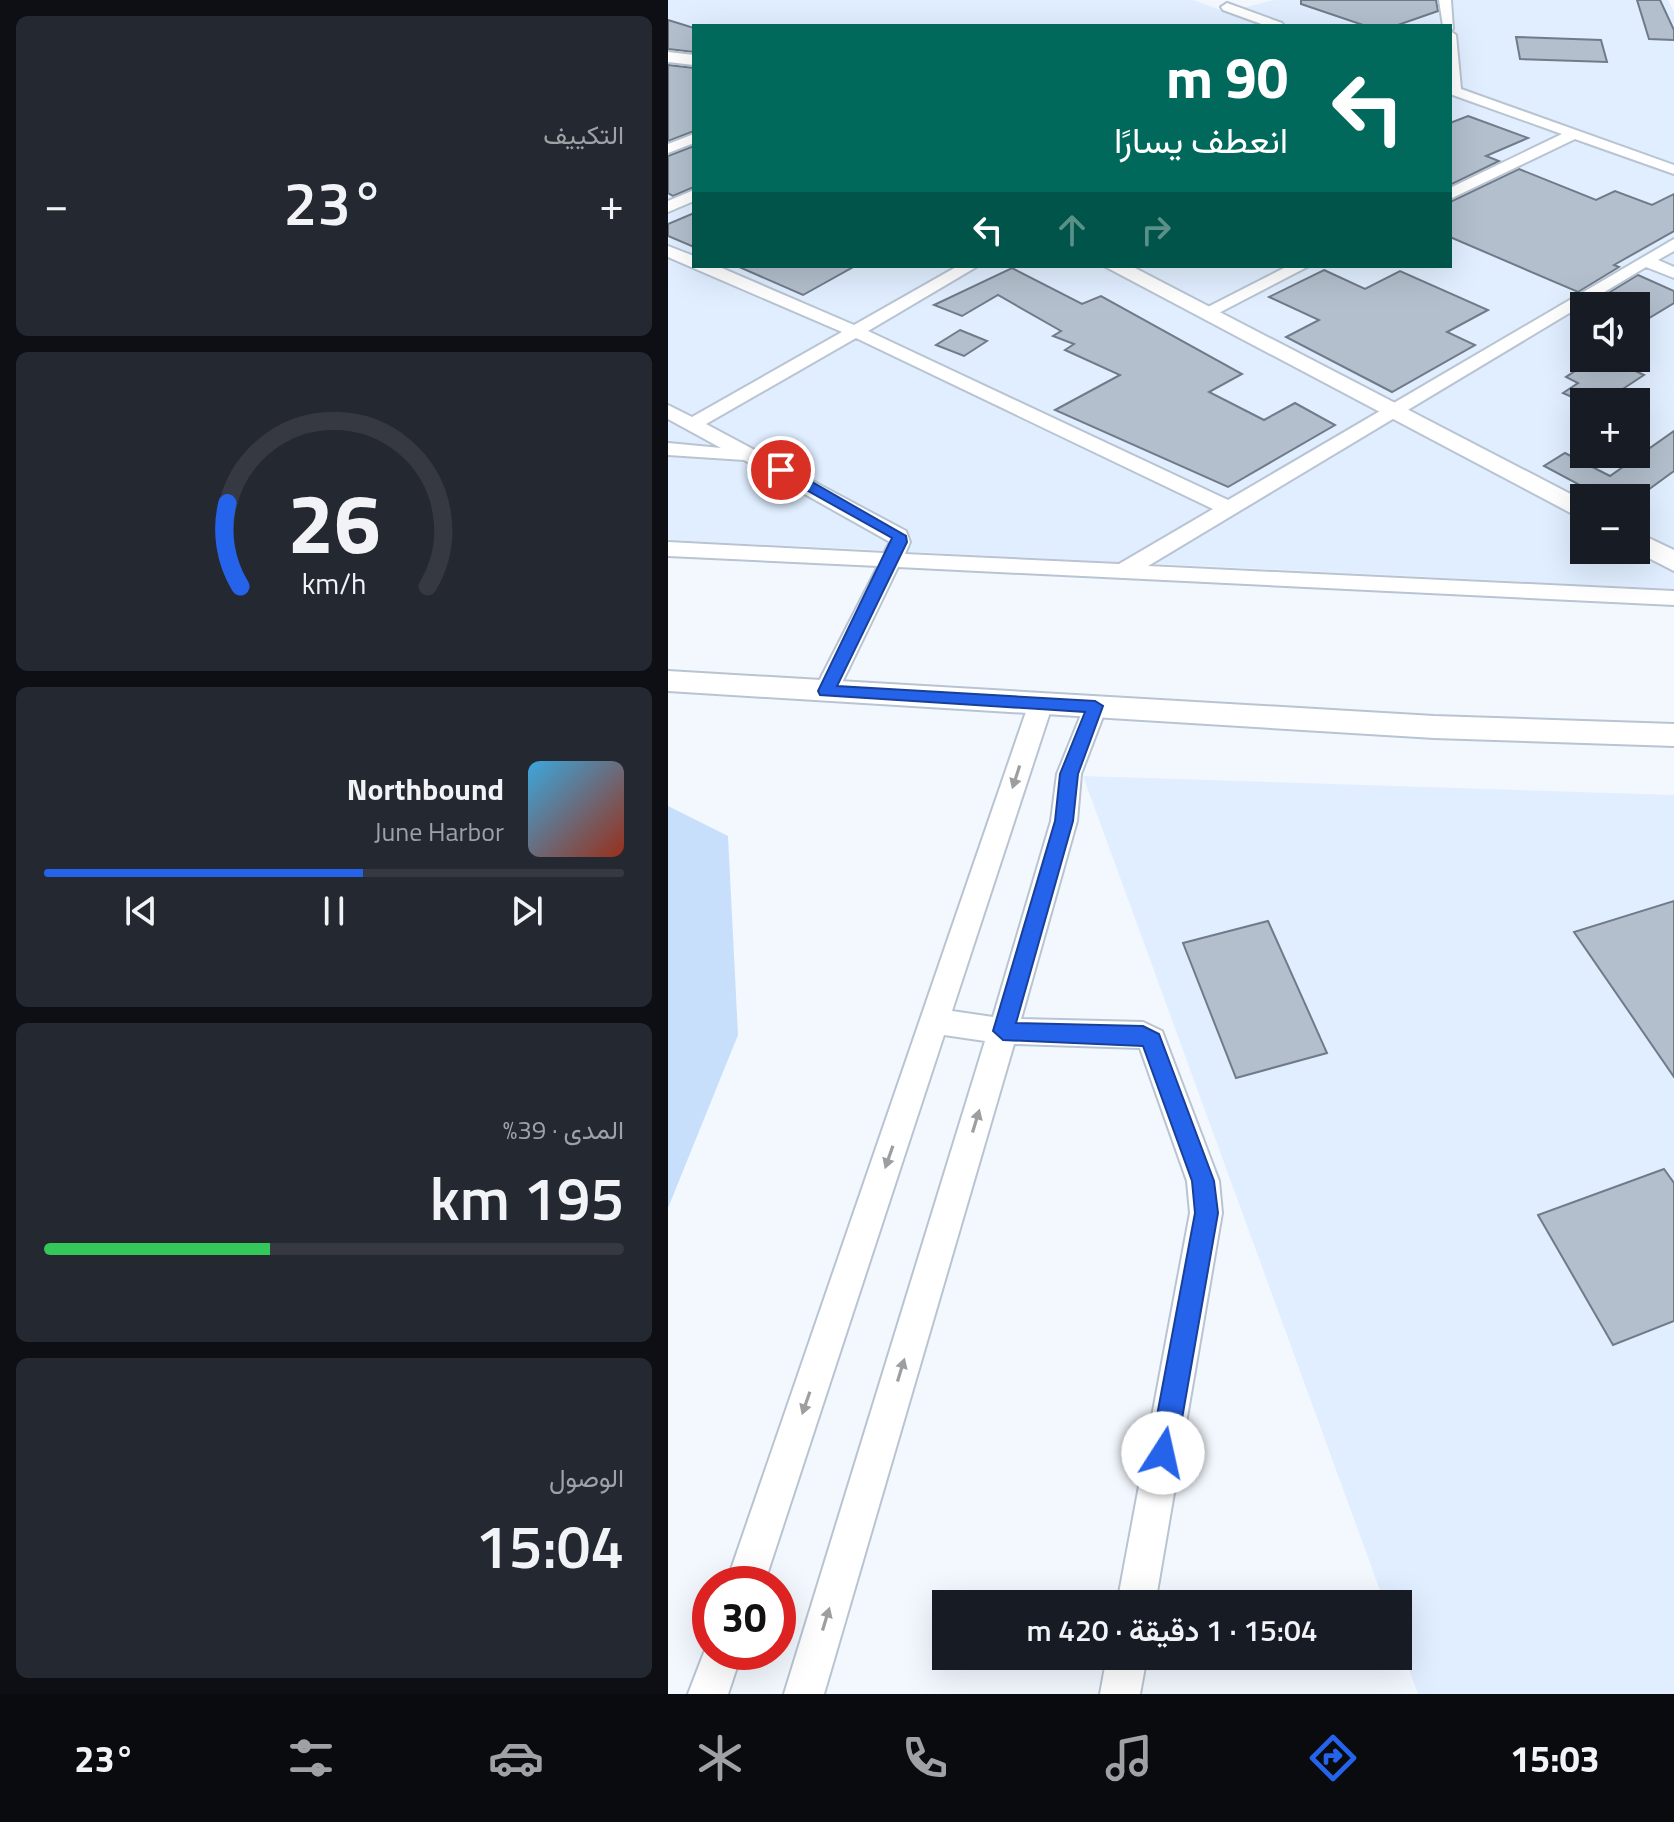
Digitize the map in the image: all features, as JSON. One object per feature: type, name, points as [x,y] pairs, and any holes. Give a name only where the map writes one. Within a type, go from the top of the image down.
[{"type":"street","points":[[1254,0],[1222,5],[1273,24]]},
{"type":"street","points":[[1445,0],[1449,24]]},
{"type":"street","points":[[668,57],[692,60]]},
{"type":"street","points":[[1452,90],[1674,170]]},
{"type":"street","points":[[1452,193],[1574,134]]},
{"type":"street","points":[[668,149],[692,139]]},
{"type":"street","points":[[668,207],[692,196]]},
{"type":"street","points":[[1123,571],[1674,244]]},
{"type":"street","points":[[668,251],[692,261]]},
{"type":"street","points":[[1645,261],[1674,273]]},
{"type":"street","points":[[708,268],[854,331],[1228,508]]},
{"type":"street","points":[[693,424],[966,268]]},
{"type":"street","points":[[1119,268],[1570,505]]},
{"type":"street","points":[[1205,313],[1297,268]]},
{"type":"street","points":[[668,411],[893,530],[900,542],[826,691]]},
{"type":"street","points":[[668,449],[753,456]]},
{"type":"street","points":[[1650,548],[1674,562]]},
{"type":"street","points":[[668,549],[1674,598]]},
{"type":"street","points":[[668,681],[1434,727],[1674,735]]},
{"type":"street","points":[[751,1566],[1041,703]]},
{"type":"street","points":[[804,1694],[1064,821],[1069,774],[1095,706]]},
{"type":"street","points":[[935,1021],[1003,1031],[1143,1035],[1152,1040],[1203,1181],[1206,1213],[1139,1590]]},
{"type":"street","points":[[708,1694],[716,1670]]},
{"type":"street","points":[[1120,1694],[1124,1670]]},
{"type":"shaded area","points":[[668,0],[1193,0],[1226,12],[1274,0],[1668,0],[1674,12],[1674,589],[668,540]]},
{"type":"shaded area","points":[[1083,776],[1674,795],[1674,1694],[1418,1694],[1409,1670],[1412,1670],[1412,1590],[1380,1590]]},
{"type":"shaded area","points":[[668,806],[728,836],[738,1035],[668,1208]]},
{"type":"building","points":[[1301,0],[1436,0],[1438,11],[1401,24],[1360,24],[1301,4]]},
{"type":"building","points":[[1637,0],[1660,0],[1674,30],[1674,40],[1649,39]]},
{"type":"building","points":[[668,20],[692,27],[692,52],[668,49]]},
{"type":"building","points":[[1516,37],[1601,40],[1607,62],[1520,59]]},
{"type":"building","points":[[668,65],[692,68],[692,132],[668,141]]},
{"type":"building","points":[[1468,116],[1528,138],[1486,156],[1499,161],[1452,184],[1452,122]]},
{"type":"building","points":[[692,147],[692,188],[673,196],[668,193],[668,156]]},
{"type":"building","points":[[1519,169],[1596,200],[1615,191],[1652,205],[1674,194],[1674,231],[1614,265],[1619,267],[1578,292],[1452,238],[1452,201]]},
{"type":"building","points":[[692,214],[692,246],[668,236],[668,224]]},
{"type":"building","points":[[742,268],[851,268],[803,295]]},
{"type":"building","points":[[1012,268],[1082,304],[1101,296],[1242,374],[1209,392],[1264,420],[1295,403],[1335,425],[1228,487],[1055,410],[1120,375],[1065,350],[1074,344],[1053,336],[1061,331],[998,295],[962,316],[934,305]]},
{"type":"building","points":[[1324,270],[1365,289],[1400,271],[1488,310],[1447,332],[1475,345],[1392,392],[1286,337],[1319,320],[1269,297]]},
{"type":"building","points":[[1638,275],[1674,291],[1674,303],[1650,318],[1650,292],[1610,292]]},
{"type":"building","points":[[960,330],[987,341],[964,356],[936,345]]},
{"type":"building","points":[[1574,372],[1638,372],[1644,375],[1624,388],[1570,388],[1578,383],[1566,377]]},
{"type":"building","points":[[1674,431],[1674,471],[1650,489],[1650,484],[1578,484],[1544,466],[1565,453],[1570,456],[1570,468],[1594,468],[1610,476],[1621,468],[1650,468],[1650,448]]},
{"type":"building","points":[[1674,901],[1674,1077],[1574,932]]},
{"type":"building","points":[[1268,921],[1327,1053],[1236,1078],[1183,943]]},
{"type":"building","points":[[1664,1169],[1674,1183],[1674,1321],[1613,1345],[1538,1215]]},
{"type":"route","points":[[781,470],[899,536],[900,542],[826,691],[1095,706],[1069,774],[1064,821],[1003,1031],[1143,1035],[1152,1040],[1203,1181],[1206,1213],[1163,1453]]}]
